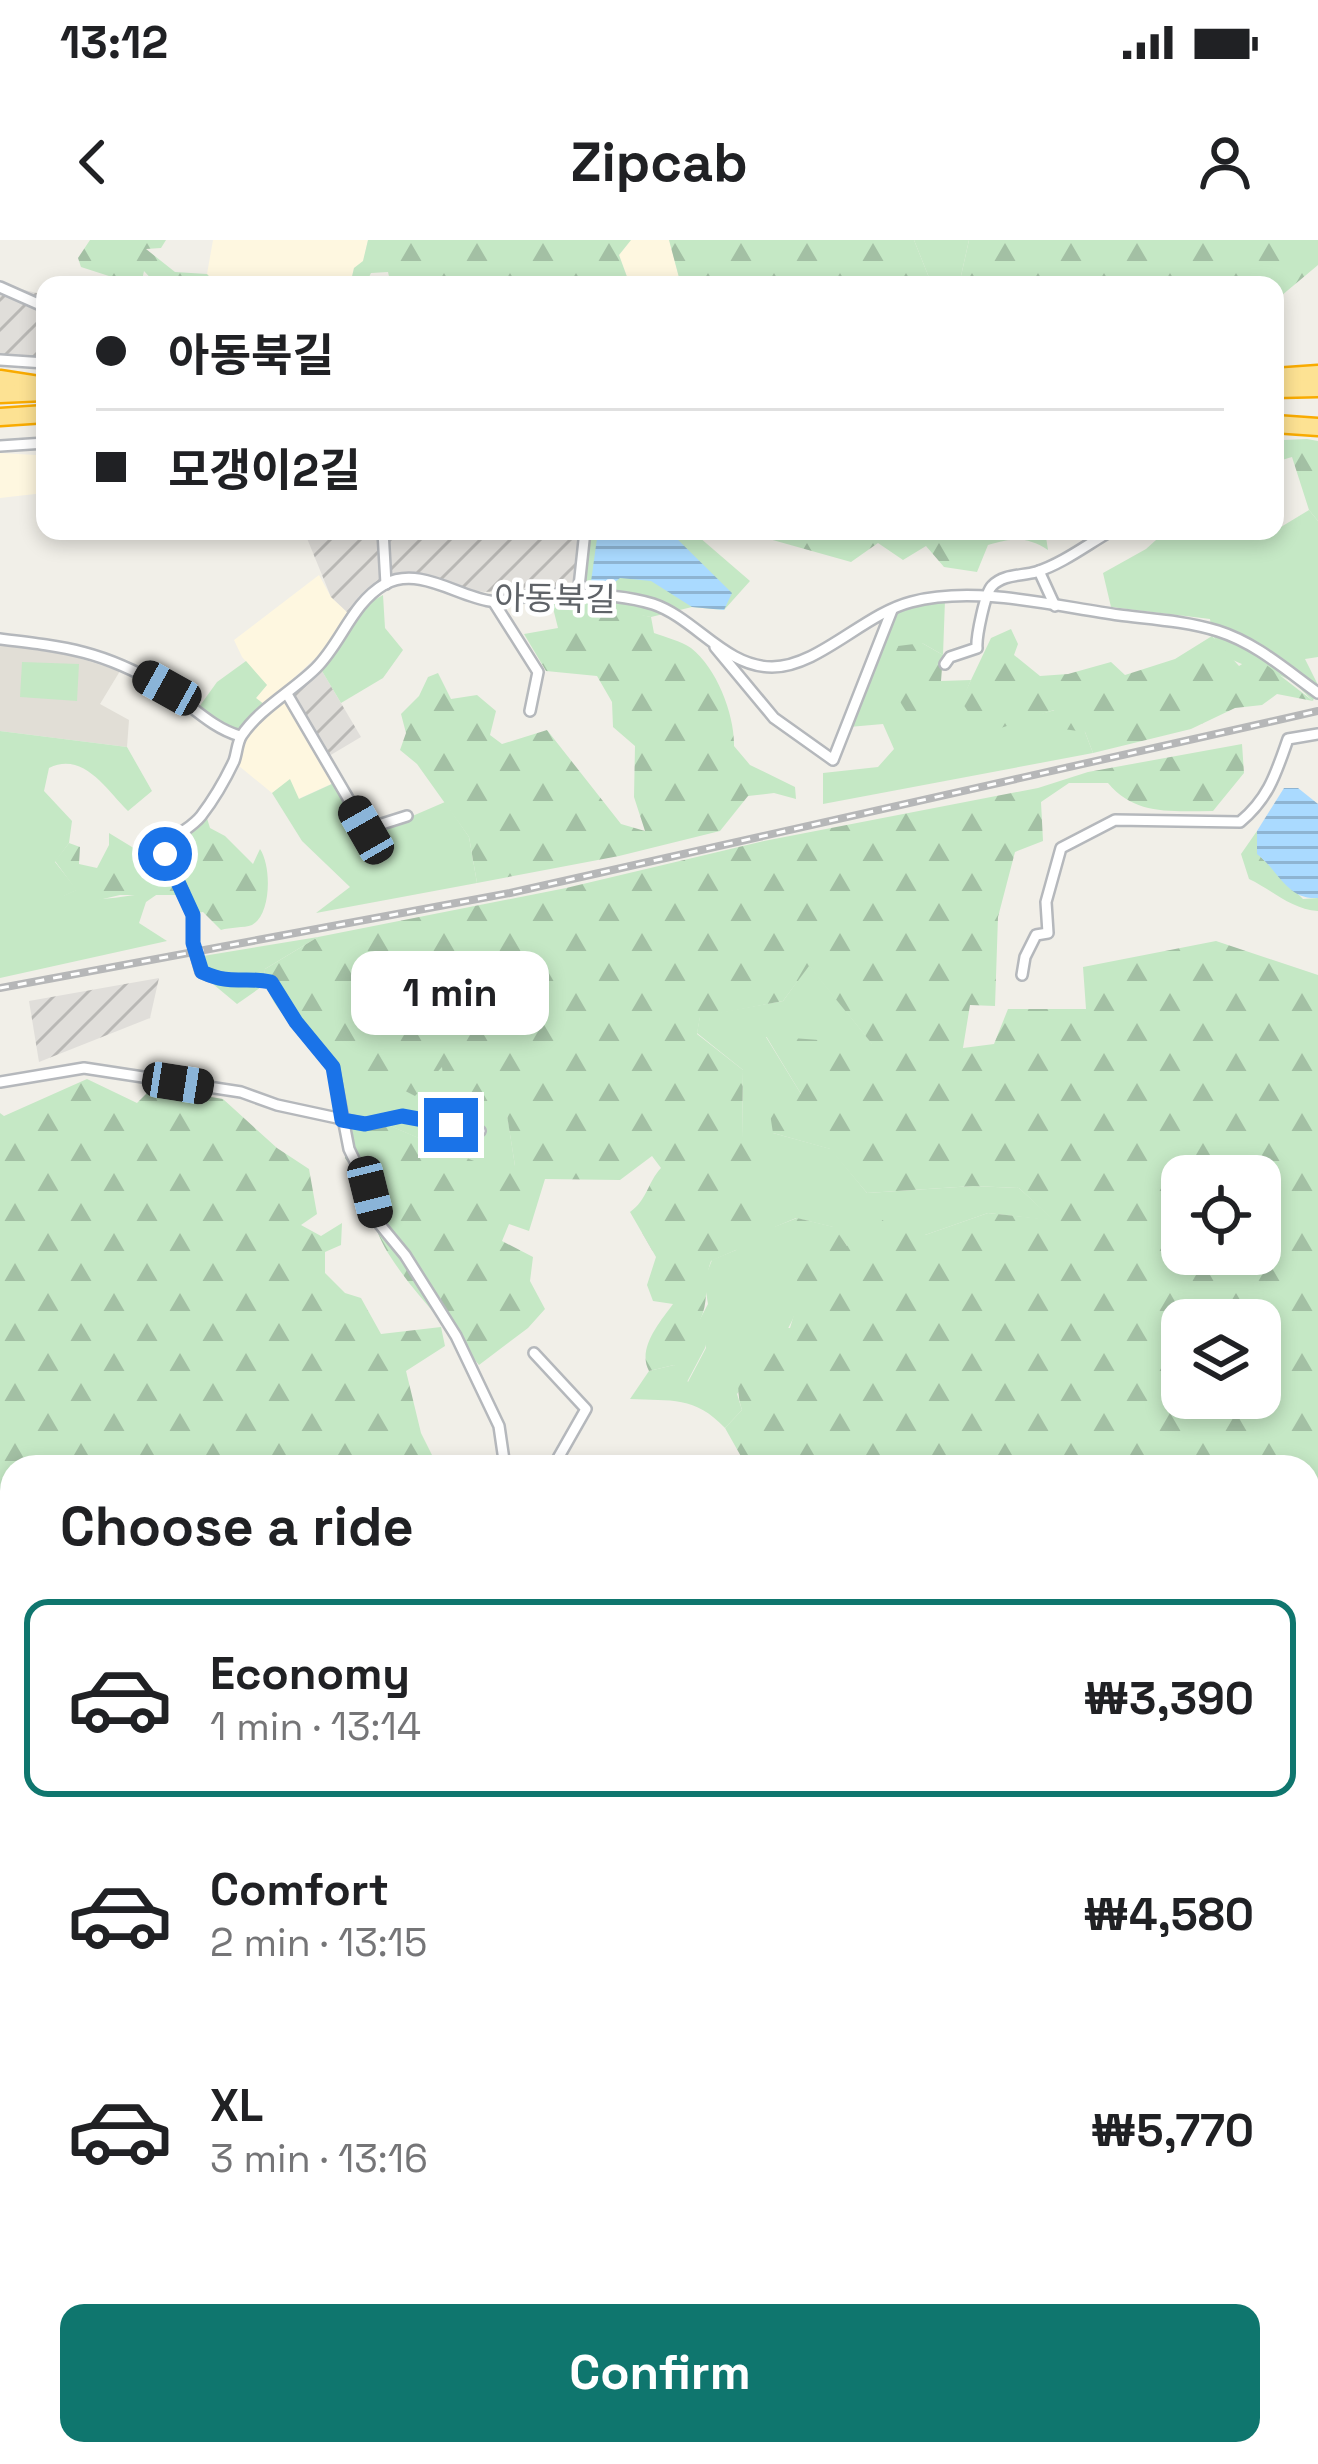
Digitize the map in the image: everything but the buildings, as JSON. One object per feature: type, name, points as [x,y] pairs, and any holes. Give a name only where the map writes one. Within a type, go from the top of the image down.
[{"type":"highway","points":[[1284,376],[1318,374]]},
{"type":"highway","points":[[0,379],[36,386]]},
{"type":"highway","points":[[1284,389],[1318,388]]},
{"type":"highway","points":[[0,394],[36,389]]},
{"type":"highway","points":[[1284,399],[1318,399]]},
{"type":"highway","points":[[0,412],[36,410]]},
{"type":"highway","points":[[1284,427],[1318,430]]},
{"type":"street","points":[[0,287],[36,303]]},
{"type":"street","points":[[0,360],[36,362]]},
{"type":"street","points":[[0,446],[36,444]]},
{"type":"street","points":[[384,540],[386,584],[350,618],[315,669],[240,736],[236,756],[214,797],[199,819],[168,845],[168,866],[193,915],[193,943],[202,972],[225,983],[271,982],[333,1067],[349,1149],[370,1192],[377,1221],[430,1294],[490,1404],[505,1455]]},
{"type":"street","points":[[578,596],[584,540]]},
{"type":"street","points":[[945,664],[950,657],[977,648],[985,598],[992,586],[1006,577],[1039,571],[1095,540]]},
{"type":"street","points":[[1039,571],[1055,606]]},
{"type":"street","name":"아동북길","points":[[386,584],[405,578],[425,580],[494,602],[539,593],[653,604],[679,616],[712,643],[774,718],[833,760],[892,609]]},
{"type":"street","name":"아동북길","points":[[712,643],[756,666],[778,667],[804,659],[892,609],[941,596],[985,598],[1218,631],[1263,653],[1318,693]]},
{"type":"street","points":[[494,602],[538,672],[530,711]]},
{"type":"street","points":[[0,639],[102,655],[167,688],[221,731],[240,736]]},
{"type":"street","points":[[287,694],[366,830],[407,816]]},
{"type":"street","points":[[1022,975],[1024,957],[1036,934],[1048,932],[1046,902],[1060,848],[1115,820],[1240,822],[1258,807],[1274,783],[1288,739],[1318,734]]},
{"type":"street","points":[[0,1082],[84,1068],[241,1092],[365,1124],[402,1116],[481,1131]]},
{"type":"street","points":[[534,1353],[586,1409],[560,1455]]},
{"type":"shaded area","points":[[213,240],[368,240],[363,262],[352,276],[207,274]]},
{"type":"shaded area","points":[[631,240],[669,240],[679,276],[627,276],[619,255]]},
{"type":"shaded area","points":[[0,284],[36,293],[36,357],[0,354]]},
{"type":"shaded area","points":[[0,453],[36,455],[36,494],[0,498]]},
{"type":"shaded area","points":[[308,540],[578,540],[573,588],[484,592],[392,574],[347,612],[331,597]]},
{"type":"shaded area","points":[[319,575],[331,597],[347,612],[328,646],[265,705],[256,698],[267,685],[242,657],[234,640]]},
{"type":"shaded area","points":[[0,640],[120,671],[100,704],[129,720],[127,747],[0,731]]},
{"type":"shaded area","points":[[322,671],[361,737],[329,756],[291,694]]},
{"type":"shaded area","points":[[291,694],[342,779],[298,799],[290,780],[272,793],[239,766],[245,739]]},
{"type":"shaded area","points":[[159,978],[150,1018],[39,1062],[29,1001]]},
{"type":"green space","points":[[90,240],[166,240],[161,248],[146,249],[175,272],[209,276],[149,276],[144,271],[143,276],[109,276],[81,267],[78,258]]},
{"type":"green space","points":[[368,240],[631,240],[619,255],[627,276],[389,276],[388,272],[352,276],[363,261]]},
{"type":"green space","points":[[669,240],[914,240],[928,276],[679,276]]},
{"type":"green space","points":[[914,240],[969,240],[961,276],[928,276]]},
{"type":"green space","points":[[969,240],[1318,240],[1318,265],[1284,293],[1284,276],[961,276]]},
{"type":"green space","points":[[1284,440],[1318,441],[1318,521],[1309,510],[1292,457],[1284,459]]},
{"type":"green space","points":[[1309,510],[1318,521],[1318,657],[1305,659],[1318,685],[1313,701],[1291,681],[1230,658],[1214,637],[1210,619],[1111,607],[1103,573],[1156,540],[1284,540],[1284,525]]},
{"type":"green space","points":[[589,540],[702,540],[750,581],[724,610],[692,607],[651,617],[580,605]]},
{"type":"green space","points":[[773,540],[1019,540],[988,545],[977,572],[944,567],[926,546],[903,560],[878,543],[851,562]]},
{"type":"green space","points":[[1019,540],[1046,540],[1048,550]]},
{"type":"green space","points":[[383,595],[385,628],[403,650],[383,678],[341,703],[322,671],[367,604]]},
{"type":"green space","points":[[945,600],[943,655],[922,643],[941,681],[971,680],[962,701],[1037,715],[1055,710],[1085,732],[1093,753],[823,804],[823,773],[878,767],[894,749],[883,724],[849,727],[899,606]]},
{"type":"green space","points":[[552,604],[601,606],[651,617],[654,633],[691,648],[723,693],[734,746],[750,765],[795,787],[796,799],[774,793],[748,796],[720,831],[477,883],[469,837],[417,764],[400,750],[406,733],[401,714],[419,696],[428,677],[438,673],[451,699],[477,695],[496,711],[490,735],[502,744],[547,730],[621,824],[645,831],[634,797],[635,746],[613,727],[612,702],[597,676],[546,671],[524,634],[558,628]]},
{"type":"green space","points":[[1011,629],[1018,644],[1014,655],[1040,676],[1111,662],[1125,675],[1175,659],[1212,636],[1239,666],[1255,656],[1313,701],[1277,694],[1262,705],[1235,708],[1191,729],[1093,753],[1085,732],[1063,729],[1054,710],[983,734],[961,701],[991,638]]},
{"type":"green space","points":[[922,643],[943,655],[945,702],[911,718],[895,692],[892,666],[898,646]]},
{"type":"green space","points":[[246,661],[267,685],[256,698],[265,705],[238,729],[223,725],[199,707],[217,682]]},
{"type":"green space","points":[[22,662],[79,664],[77,701],[20,697]]},
{"type":"green space","points":[[0,731],[127,747],[152,791],[128,811],[83,768],[61,764],[49,768],[44,791],[72,821],[69,843],[55,862],[77,890],[64,896],[99,899],[159,893],[146,902],[139,923],[167,941],[0,978]]},
{"type":"green space","points":[[1242,744],[1244,773],[1213,811],[1143,806],[1108,783],[1069,783],[1041,802],[1043,841],[1015,852],[998,917],[995,1006],[970,1005],[963,1048],[994,1044],[1008,1009],[1086,1009],[1083,967],[1216,941],[1318,975],[1318,1455],[740,1455],[725,1428],[742,1410],[738,1387],[742,1366],[765,1327],[790,1328],[797,1299],[793,1265],[774,1227],[797,1218],[834,1227],[847,1246],[898,1209],[925,1235],[988,1213],[1053,1220],[1019,1188],[867,1193],[830,1149],[773,1133],[768,1101],[801,1094],[766,1036],[872,1044],[809,966],[783,1001],[700,1017],[697,1034],[743,1070],[742,1138],[764,1139],[769,1178],[743,1178],[757,1223],[736,1250],[711,1261],[700,1320],[708,1331],[705,1348],[687,1382],[678,1379],[674,1365],[649,1371],[646,1363],[651,1336],[673,1304],[653,1301],[647,1285],[656,1257],[630,1212],[661,1168],[652,1156],[620,1180],[545,1179],[529,1231],[509,1224],[502,1241],[533,1257],[530,1281],[545,1309],[479,1365],[388,1253],[345,1158],[349,1128],[388,1125],[486,1166],[515,1166],[507,1115],[456,1107],[444,1085],[442,1067],[415,1096],[321,1046],[281,1011],[269,991],[265,969],[318,937],[566,888],[764,841]]},
{"type":"green space","points":[[290,779],[299,799],[334,783],[366,836],[445,802],[469,837],[477,883],[316,913],[350,887],[302,841],[272,793]]},
{"type":"green space","points":[[206,815],[210,828],[253,864],[260,849],[264,857],[266,901],[252,925],[221,930],[203,912],[197,913],[180,879],[185,837]]},
{"type":"green space","points":[[1257,831],[1258,854],[1303,899],[1318,898],[1318,911],[1291,903],[1249,879],[1241,854]]},
{"type":"green space","points":[[109,833],[155,861],[180,895],[120,895],[86,903],[61,897],[76,890],[55,861],[69,843],[80,847],[79,864],[97,868],[109,845]]},
{"type":"green space","points":[[318,937],[265,969],[264,985],[237,1004],[195,969],[203,956]]},
{"type":"green space","points":[[809,965],[873,1045],[766,1037],[801,1094],[773,1133],[831,1149],[867,1193],[1019,1188],[1055,1221],[988,1213],[925,1235],[847,1246],[833,1227],[796,1218],[775,1227],[797,1270],[798,1305],[783,1337],[737,1394],[742,1410],[725,1428],[693,1405],[630,1399],[649,1371],[674,1365],[688,1382],[706,1348],[699,1321],[708,1304],[704,1280],[712,1260],[736,1250],[743,1178],[768,1178],[742,1138],[743,1070],[697,1033],[700,1016],[783,1001]]},
{"type":"green space","points":[[323,1047],[414,1095],[442,1066],[507,1114],[515,1166],[486,1167],[388,1125],[349,1128]]},
{"type":"green space","points":[[87,1079],[137,1103],[153,1087],[223,1099],[277,1148],[309,1169],[317,1214],[301,1225],[321,1236],[342,1223],[341,1245],[325,1252],[325,1273],[345,1293],[361,1298],[381,1334],[441,1327],[445,1346],[406,1371],[421,1433],[432,1455],[0,1455],[0,1113],[4,1116]]},
{"type":"water","points":[[597,540],[678,540],[732,593],[724,610],[692,607],[651,581],[620,578],[603,592],[590,589]]},
{"type":"water","points":[[1284,788],[1298,788],[1318,804],[1318,898],[1291,889],[1257,854],[1257,831]]},
{"type":"railway","points":[[0,988],[510,893],[1318,711]]},
{"type":"route","points":[[165,854],[193,915],[193,943],[202,972],[225,983],[271,982],[333,1067],[342,1120],[365,1124],[402,1116],[451,1125]]}]
